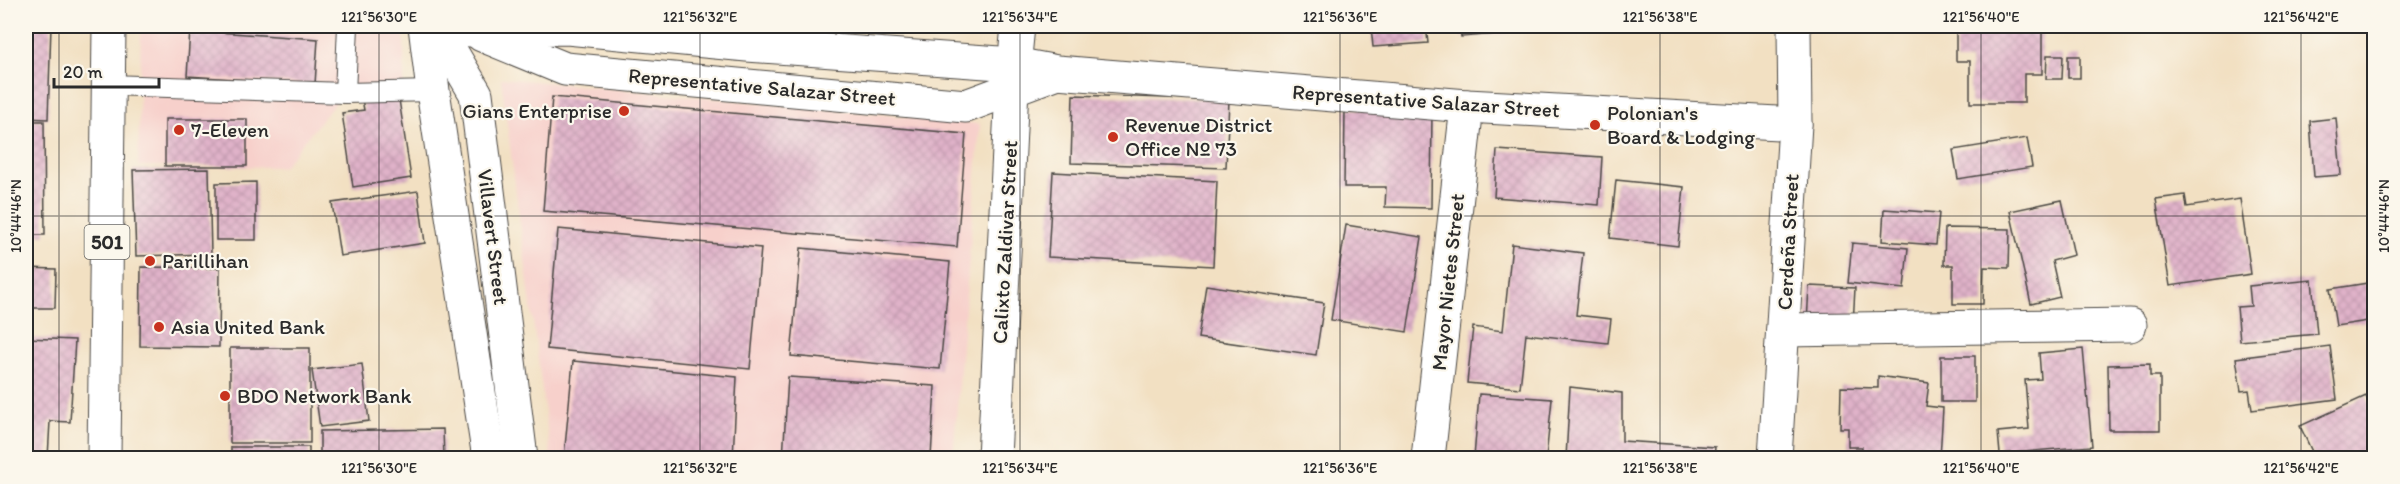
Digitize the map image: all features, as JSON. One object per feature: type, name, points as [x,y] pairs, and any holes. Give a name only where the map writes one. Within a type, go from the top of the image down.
[{"type":"street","name":"501","points":[[104,459],[109,26]]},
{"type":"street","name":"Villavert Street","points":[[425,26],[432,91],[489,459]]},
{"type":"street","name":"Villavert Street","points":[[436,26],[476,94],[521,459]]},
{"type":"street","name":"Calixto Zaldivar Street","points":[[994,459],[1017,26]]},
{"type":"street","name":"Cerdeña Street","points":[[1775,459],[1795,124],[1794,26]]},
{"type":"street","name":"Representative Salazar Street","points":[[461,28],[565,69],[966,106],[1013,76]]},
{"type":"street","name":"Representative Salazar Street","points":[[461,28],[567,28],[725,34],[1013,76],[1057,72],[1467,106],[1795,124]]},
{"type":"street","name":"Mayor Nietes Street","points":[[1428,459],[1467,106]]},
{"type":"street","points":[[1783,330],[2130,325]]},
{"type":"lane","points":[[345,93],[348,26]]},
{"type":"lane","points":[[110,85],[345,93],[432,91]]},
{"type":"shaded area","points":[[141,26],[309,26],[404,31],[404,91],[341,96],[283,167],[138,166]]},
{"type":"shaded area","points":[[501,78],[980,124],[953,458],[551,458]]},
{"type":"building","points":[[26,26],[51,26],[48,119],[26,118]]},
{"type":"building","points":[[1371,26],[1426,26],[1428,43],[1373,47]]},
{"type":"building","points":[[1460,26],[1508,26],[1509,33],[1461,37]]},
{"type":"building","points":[[1956,26],[2042,26],[2042,74],[2024,74],[2024,103],[1970,103],[1970,61],[1956,61]]},
{"type":"building","points":[[190,30],[318,39],[315,84],[187,76]]},
{"type":"building","points":[[2047,55],[2063,55],[2062,79],[2046,79]]},
{"type":"building","points":[[2068,56],[2080,56],[2080,78],[2068,78]]},
{"type":"building","points":[[398,93],[411,178],[353,187],[342,113],[364,110],[362,99]]},
{"type":"building","points":[[1073,95],[1229,100],[1226,168],[1071,163]]},
{"type":"building","points":[[552,97],[966,134],[957,247],[543,211]]},
{"type":"building","points":[[1345,109],[1432,110],[1431,208],[1385,207],[1386,187],[1344,187]]},
{"type":"building","points":[[2336,118],[2341,175],[2314,177],[2310,121]]},
{"type":"building","points":[[165,119],[247,119],[247,166],[165,166]]},
{"type":"building","points":[[26,121],[44,121],[45,235],[26,235]]},
{"type":"building","points":[[2027,138],[2032,167],[1958,179],[1953,150]]},
{"type":"building","points":[[1497,150],[1602,157],[1599,205],[1494,197]]},
{"type":"building","points":[[209,169],[211,254],[136,256],[133,170]]},
{"type":"building","points":[[1053,172],[1217,181],[1213,266],[1048,257]]},
{"type":"building","points":[[1616,180],[1684,187],[1678,246],[1610,238]]},
{"type":"building","points":[[256,182],[256,240],[216,240],[216,183]]},
{"type":"building","points":[[418,191],[425,243],[340,256],[332,203]]},
{"type":"building","points":[[2185,195],[2187,207],[2240,199],[2251,274],[2170,286],[2156,199]]},
{"type":"building","points":[[2062,200],[2074,255],[2052,261],[2060,297],[2031,304],[2010,211]]},
{"type":"building","points":[[1884,209],[1939,213],[1936,245],[1882,241]]},
{"type":"building","points":[[1346,225],[1422,237],[1407,332],[1331,320]]},
{"type":"building","points":[[1945,228],[2010,229],[2009,268],[1984,267],[1983,304],[1953,304],[1953,265],[1944,265]]},
{"type":"building","points":[[558,229],[761,248],[750,369],[547,349]]},
{"type":"building","points":[[1852,243],[1908,248],[1904,289],[1848,283]]},
{"type":"building","points":[[1512,244],[1583,253],[1576,315],[1611,319],[1608,343],[1526,334],[1520,388],[1467,383],[1473,327],[1503,331]]},
{"type":"building","points":[[801,248],[950,262],[940,369],[791,356]]},
{"type":"building","points":[[141,267],[220,268],[219,347],[140,346]]},
{"type":"building","points":[[26,268],[56,269],[55,308],[26,308]]},
{"type":"building","points":[[2312,280],[2317,334],[2240,341],[2237,307],[2251,306],[2249,286]]},
{"type":"building","points":[[2374,282],[2374,320],[2336,326],[2330,289]]},
{"type":"building","points":[[1206,285],[1324,303],[1316,355],[1198,338]]},
{"type":"building","points":[[1809,286],[1855,288],[1853,325],[1807,323]]},
{"type":"building","points":[[26,338],[75,340],[70,422],[50,421],[48,458],[26,458]]},
{"type":"building","points":[[2330,346],[2337,399],[2252,410],[2249,390],[2241,391],[2236,358]]},
{"type":"building","points":[[230,348],[310,348],[310,443],[230,443]]},
{"type":"building","points":[[2083,349],[2092,446],[2000,454],[1998,432],[2029,429],[2025,380],[2041,379],[2039,353]]},
{"type":"building","points":[[1941,356],[1975,356],[1975,402],[1941,402]]},
{"type":"building","points":[[573,361],[737,377],[733,458],[564,458]]},
{"type":"building","points":[[362,364],[369,421],[320,427],[312,370]]},
{"type":"building","points":[[2150,364],[2150,376],[2160,376],[2160,430],[2109,430],[2108,365]]},
{"type":"building","points":[[1878,376],[1929,383],[1926,406],[1943,408],[1940,458],[1862,458],[1862,447],[1848,447],[1848,428],[1840,428],[1841,387],[1878,388]]},
{"type":"building","points":[[788,377],[935,386],[931,458],[783,458]]},
{"type":"building","points":[[1570,387],[1622,393],[1622,441],[1715,447],[1714,458],[1566,458]]},
{"type":"building","points":[[1479,394],[1552,399],[1546,458],[1474,458]]},
{"type":"building","points":[[2366,396],[2374,414],[2374,458],[2315,458],[2300,426]]},
{"type":"building","points":[[443,429],[444,458],[320,458],[320,431]]},
{"type":"building","points":[[231,447],[309,447],[309,458],[231,458]]},
{"type":"place","name":"Gians Enterprise","points":[[624,111]]},
{"type":"place","name":"Polonian's Board & Lodging","points":[[1595,125]]},
{"type":"place","name":"7-Eleven","points":[[179,130]]},
{"type":"place","name":"Revenue District Office № 73","points":[[1113,137]]},
{"type":"place","name":"Parillihan","points":[[150,261]]},
{"type":"place","name":"Asia United Bank","points":[[159,327]]},
{"type":"place","name":"BDO Network Bank","points":[[225,396]]}]
